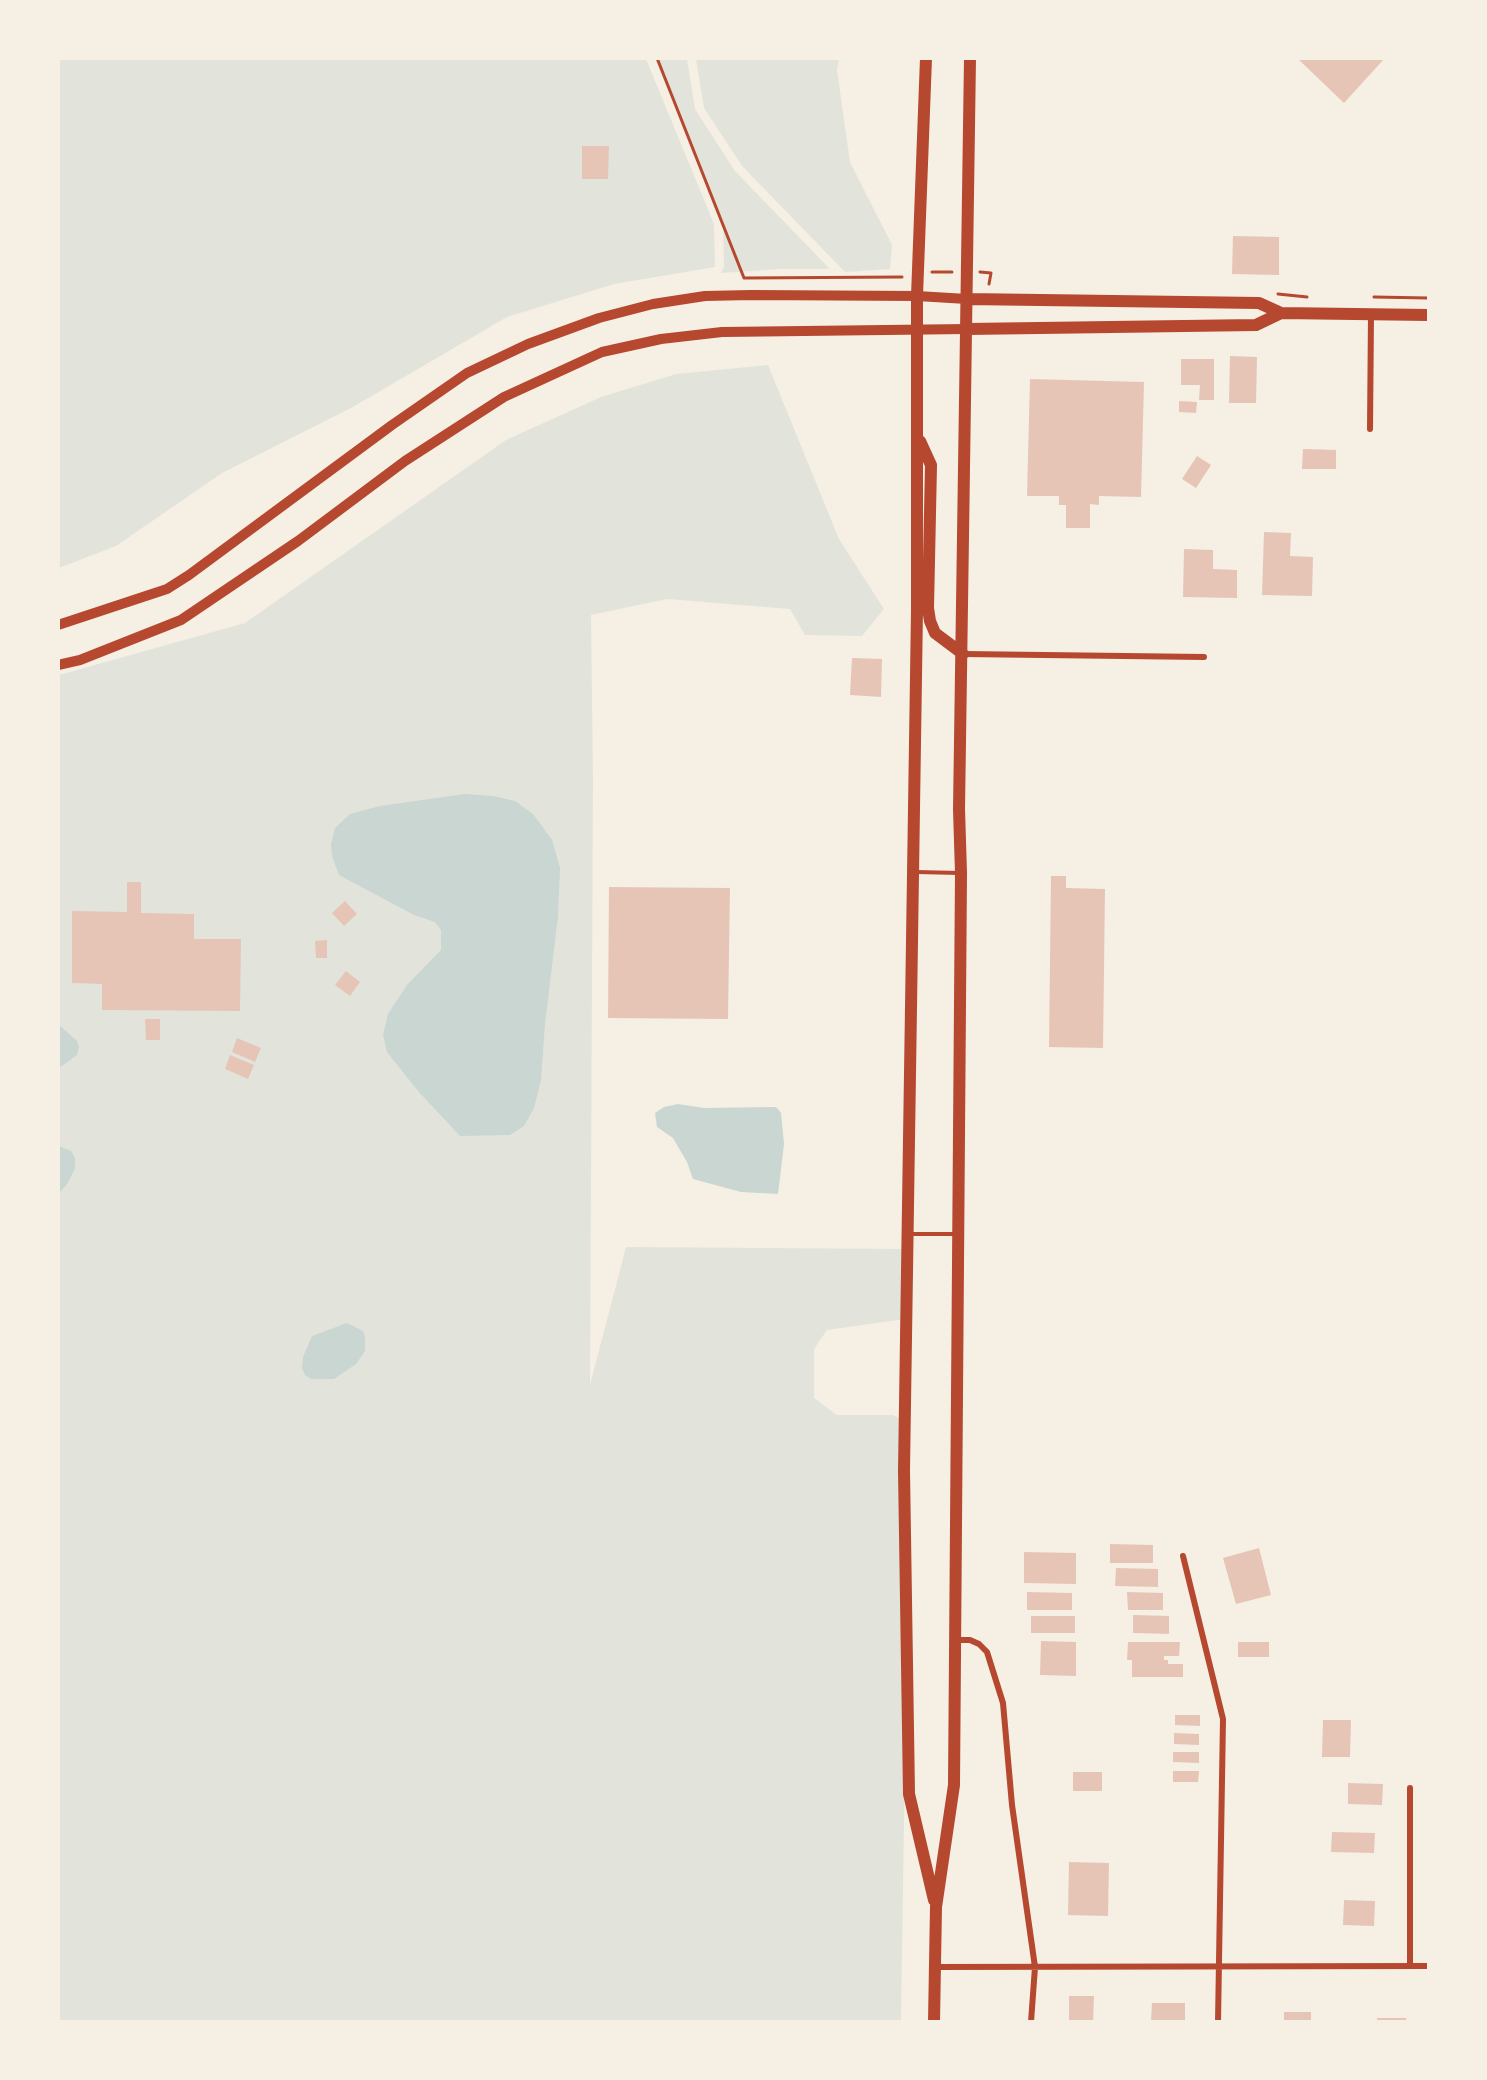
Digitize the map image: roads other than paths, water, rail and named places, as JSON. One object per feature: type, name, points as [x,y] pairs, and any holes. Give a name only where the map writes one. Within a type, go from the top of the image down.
[{"type":"main road","points":[[926,58],[917,296],[918,437],[904,1470],[909,1794],[936,1907]]},
{"type":"main road","points":[[934,2022],[936,1907],[954,1785],[961,873],[959,809],[970,58]]},
{"type":"main road","points":[[967,299],[1259,303],[1281,313],[1428,315]]},
{"type":"main road","points":[[967,329],[1256,325],[1281,313]]},
{"type":"main road","points":[[918,437],[931,465],[928,608],[930,621],[935,633],[963,654]]},
{"type":"street","points":[[58,626],[167,589],[467,373],[528,344],[599,318],[652,304],[705,296],[917,296],[967,299]]},
{"type":"street","points":[[1370,429],[1371,315]]},
{"type":"street","points":[[58,664],[80,660],[181,620],[298,541],[405,461],[504,397],[602,352],[661,339],[722,332],[967,329]]},
{"type":"street","points":[[963,654],[1204,657]]},
{"type":"street","points":[[1183,1556],[1223,1719],[1218,2022]]},
{"type":"street","points":[[954,1640],[970,1640],[979,1644],[987,1652],[1003,1703],[1012,1805],[1035,1967],[1031,2022]]},
{"type":"street","points":[[1410,1788],[1410,1966]]},
{"type":"street","points":[[935,1967],[1428,1966]]},
{"type":"lane","points":[[913,872],[961,873]]},
{"type":"lane","points":[[908,1234],[959,1234]]}]
